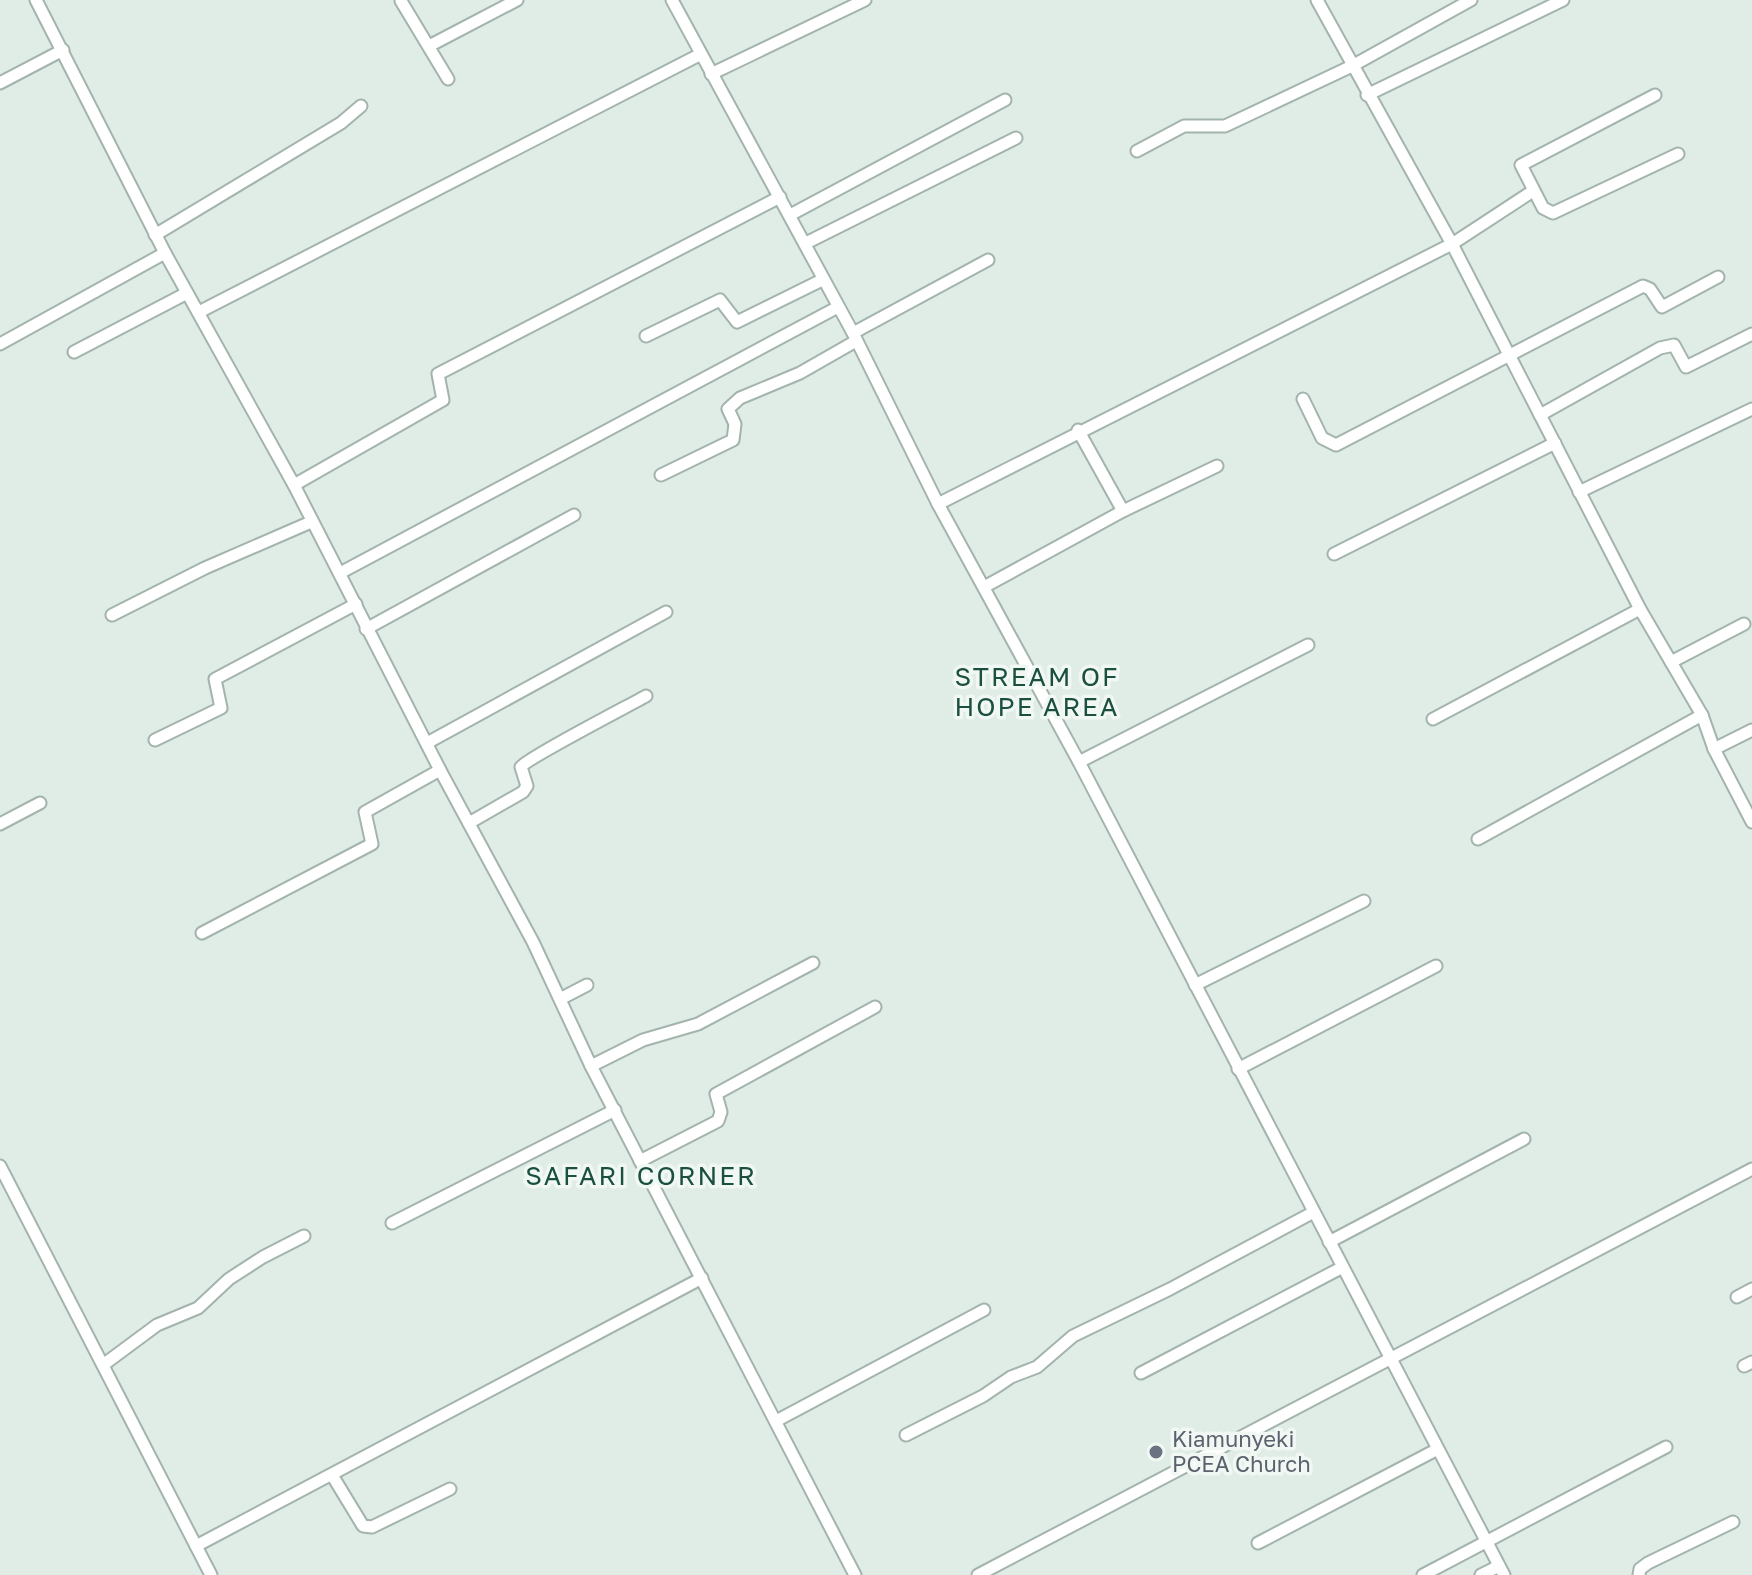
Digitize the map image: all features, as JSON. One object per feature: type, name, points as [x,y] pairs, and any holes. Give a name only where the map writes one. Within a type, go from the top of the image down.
[{"type":"street","points":[[36,0],[155,235],[294,485],[366,629],[562,998],[591,1066],[855,1575]]},
{"type":"street","points":[[429,46],[517,0]]},
{"type":"street","points":[[672,0],[806,243],[822,280],[855,337],[938,504],[1079,762],[1389,1361],[1484,1542],[1502,1570],[1481,1575]]},
{"type":"street","points":[[711,74],[865,0]]},
{"type":"street","points":[[1317,0],[1452,244],[1640,609],[1702,715],[1714,749],[1752,822]]},
{"type":"street","points":[[1137,151],[1184,126],[1225,126],[1352,66],[1471,0]]},
{"type":"street","points":[[1367,95],[1563,0]]},
{"type":"street","points":[[401,1],[448,79]]},
{"type":"street","points":[[0,83],[63,50]]},
{"type":"street","points":[[199,312],[701,54]]},
{"type":"street","points":[[1655,95],[1522,162],[1533,191],[1547,212],[1558,212],[1678,154]]},
{"type":"street","points":[[790,215],[1005,100]]},
{"type":"street","points":[[155,235],[341,123],[361,106]]},
{"type":"street","points":[[806,243],[1016,138]]},
{"type":"street","points":[[938,504],[1078,430],[1452,244],[1533,191]]},
{"type":"street","points":[[294,485],[443,400],[438,374],[780,197]]},
{"type":"street","points":[[0,344],[165,253]]},
{"type":"street","points":[[661,475],[733,440],[735,424],[728,409],[740,398],[800,373],[855,337],[988,260]]},
{"type":"street","points":[[1303,399],[1322,438],[1336,445],[1643,286],[1650,289],[1662,307],[1718,277]]},
{"type":"street","points":[[646,336],[720,300],[733,321],[742,320],[822,280]]},
{"type":"street","points":[[74,352],[187,293]]},
{"type":"street","points":[[340,573],[838,307]]},
{"type":"street","points":[[1540,415],[1660,348],[1674,345],[1686,367],[1752,334]]},
{"type":"street","points":[[1579,492],[1752,409]]},
{"type":"street","points":[[1078,430],[1123,511]]},
{"type":"street","points":[[1334,554],[1555,443]]},
{"type":"street","points":[[984,587],[1123,511],[1217,466]]},
{"type":"street","points":[[366,629],[574,515]]},
{"type":"street","points":[[112,615],[205,568],[311,522]]},
{"type":"street","points":[[155,740],[221,708],[215,679],[356,604]]},
{"type":"street","points":[[1433,719],[1640,609]]},
{"type":"street","points":[[427,743],[666,612]]},
{"type":"street","points":[[1671,662],[1744,624]]},
{"type":"street","points":[[1079,762],[1308,645]]},
{"type":"street","points":[[469,823],[523,792],[527,786],[521,767],[527,759],[561,745],[646,696]]},
{"type":"street","points":[[1478,839],[1702,715]]},
{"type":"street","points":[[1714,749],[1752,730]]},
{"type":"street","points":[[202,933],[372,844],[365,812],[440,770]]},
{"type":"street","points":[[0,824],[40,803]]},
{"type":"street","points":[[1195,985],[1364,901]]},
{"type":"street","points":[[591,1066],[643,1040],[698,1024],[813,963]]},
{"type":"street","points":[[1238,1069],[1436,966]]},
{"type":"street","points":[[562,998],[587,985]]},
{"type":"street","points":[[640,1161],[718,1121],[721,1112],[716,1094],[875,1007]]},
{"type":"street","points":[[392,1223],[615,1110]]},
{"type":"street","points":[[1329,1242],[1524,1139]]},
{"type":"street","points":[[0,1166],[211,1575]]},
{"type":"street","points":[[978,1575],[1752,1169]]},
{"type":"street","points":[[906,1435],[983,1396],[1011,1377],[1037,1367],[1073,1336],[1170,1289],[1312,1213]]},
{"type":"street","points":[[103,1365],[157,1325],[198,1308],[229,1279],[304,1236]]},
{"type":"street","points":[[1141,1373],[1341,1268]]},
{"type":"street","points":[[196,1546],[702,1278]]},
{"type":"street","points":[[1737,1297],[1752,1289]]},
{"type":"street","points":[[776,1421],[893,1355],[984,1310]]},
{"type":"street","points":[[1423,1575],[1666,1447]]},
{"type":"street","points":[[1258,1543],[1436,1450]]},
{"type":"street","points":[[332,1475],[363,1526],[372,1527],[450,1489]]},
{"type":"street","points":[[1639,1575],[1640,1569],[1648,1563],[1733,1522]]},
{"type":"place","name":"Kiamunyeki PCEA Church","points":[[1156,1452]]},
{"type":"district","name":"STREAM OF HOPE AREA","points":[[1037,692]]},
{"type":"district","name":"SAFARI CORNER","points":[[641,1176]]}]
